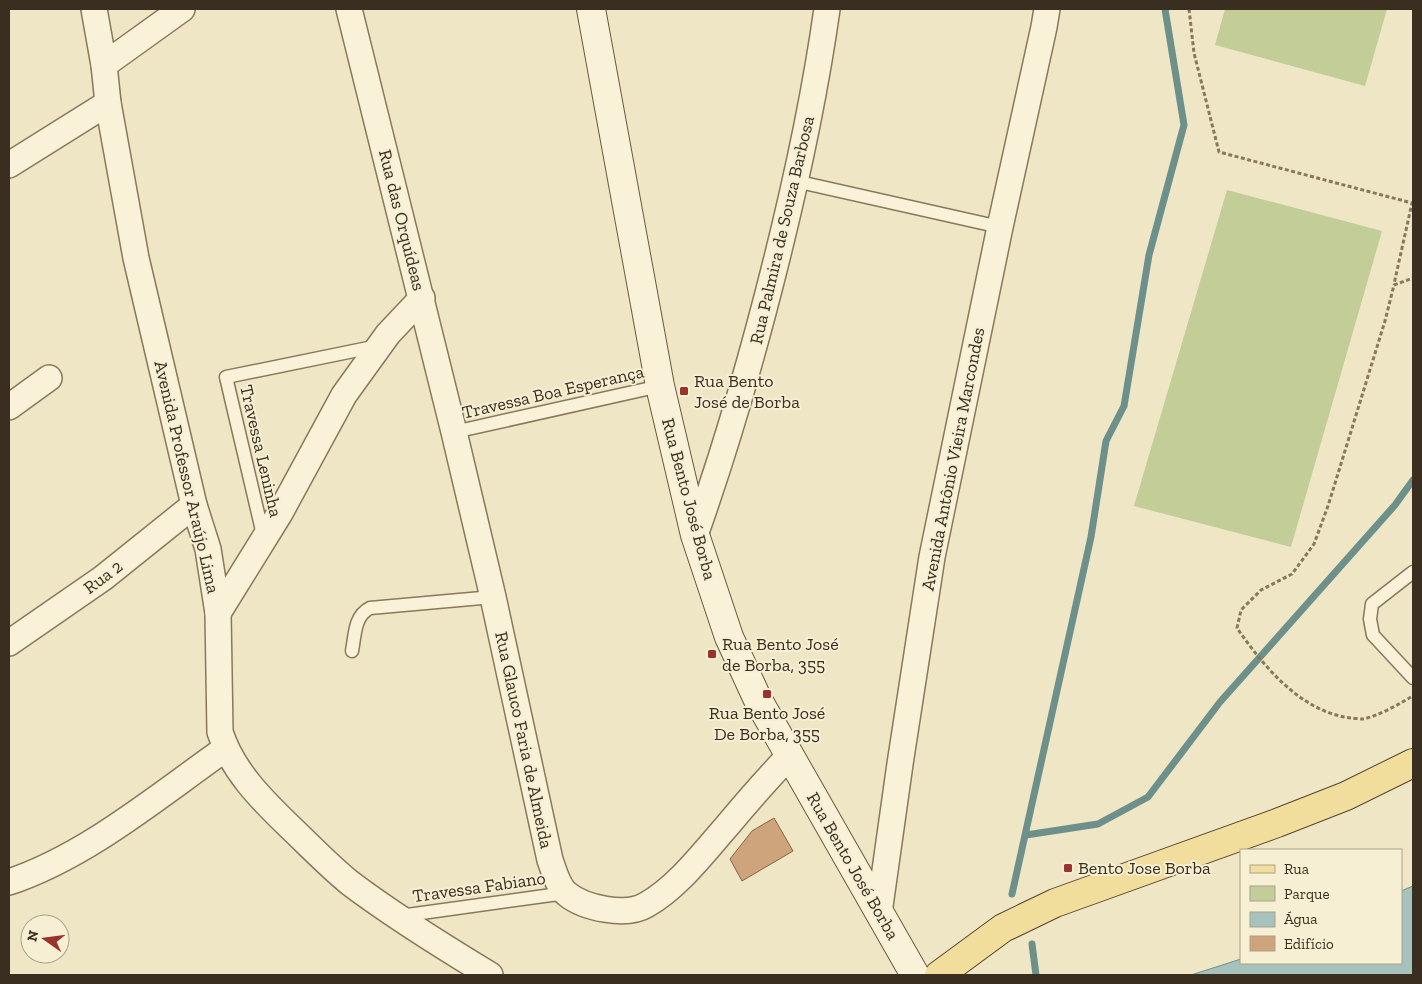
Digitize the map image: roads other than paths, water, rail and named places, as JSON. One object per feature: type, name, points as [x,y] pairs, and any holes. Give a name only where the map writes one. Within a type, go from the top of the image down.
[{"type":"main road","points":[[939,975],[1003,928],[1055,904],[1346,796],[1413,763]]},
{"type":"street","name":"Avenida Professor Araújo Lima","points":[[94,9],[104,65],[108,102],[136,258],[194,505],[208,549],[218,614],[220,732],[225,749],[239,771],[277,814],[349,882],[436,942],[490,975]]},
{"type":"street","points":[[104,65],[182,9]]},
{"type":"street","name":"Rua das Orquídeas","points":[[218,614],[305,468],[344,395],[388,334],[422,298],[349,9]]},
{"type":"street","name":"Rua Bento José Borba","points":[[591,9],[660,386],[695,534],[729,637],[758,700],[915,975]]},
{"type":"street","name":"Rua Palmira de Souza Barbosa","points":[[695,534],[730,432],[758,334],[795,182],[815,86],[827,9]]},
{"type":"street","name":"Avenida Antônio Vieira Marcondes","points":[[879,913],[932,557],[1047,9]]},
{"type":"street","points":[[9,165],[108,102]]},
{"type":"street","name":"Rua Glauco Faria de Almeida","points":[[422,298],[493,597],[550,860],[566,893]]},
{"type":"street","points":[[9,407],[49,378]]},
{"type":"street","name":"Rua 2","points":[[9,643],[103,578],[194,505]]},
{"type":"street","points":[[9,882],[51,865],[84,848],[225,749]]},
{"type":"street","points":[[566,893],[584,904],[600,909],[621,910],[644,906],[667,890],[703,853],[790,755]]},
{"type":"lane","points":[[795,182],[1000,227]]},
{"type":"lane","name":"Travessa Leninha","points":[[264,539],[226,377],[379,346]]},
{"type":"lane","name":"Travessa Boa Esperança","points":[[454,432],[660,386]]},
{"type":"lane","points":[[1413,572],[1372,604],[1370,619],[1374,635],[1413,678]]},
{"type":"lane","points":[[352,651],[358,620],[363,612],[370,608],[493,597]]},
{"type":"lane","name":"Travessa Fabiano","points":[[398,916],[566,893]]},
{"type":"water","points":[[1413,886],[1413,975],[1191,975],[1240,959],[1240,964],[1402,964],[1402,891]]},
{"type":"waterway","points":[[1012,894],[1091,537],[1106,441],[1124,406],[1149,255],[1184,125],[1165,9]]},
{"type":"waterway","points":[[1026,835],[1098,824],[1148,797],[1220,702],[1395,505],[1413,480]]},
{"type":"waterway","points":[[1032,944],[1036,975]]},
{"type":"place","name":"Rua Bento José de Borba","points":[[684,391]]},
{"type":"place","name":"Rua Bento José de Borba, 355","points":[[712,654]]},
{"type":"place","name":"Rua Bento José De Borba, 355","points":[[767,694]]},
{"type":"place","name":"Bento Jose Borba","points":[[1068,868]]}]
